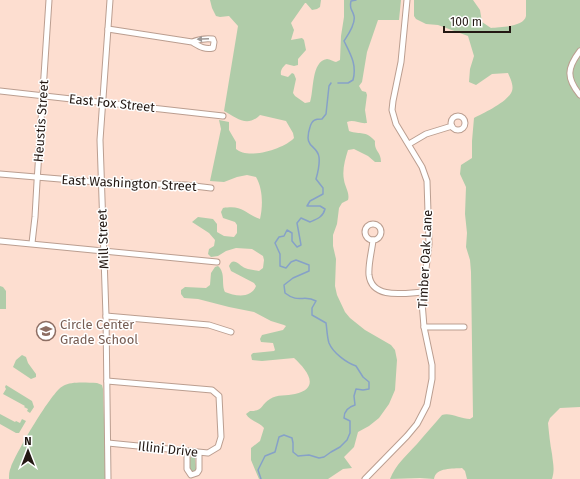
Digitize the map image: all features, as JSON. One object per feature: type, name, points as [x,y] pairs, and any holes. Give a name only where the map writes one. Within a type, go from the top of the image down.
[{"type":"street","name":"Heustis Street","points":[[32,243],[36,217],[37,177],[49,0]]},
{"type":"street","name":"Mill Street","points":[[108,479],[106,316],[100,131],[110,0]]},
{"type":"street","name":"Timber Oak Lane","points":[[365,479],[407,436],[420,420],[427,405],[432,379],[432,365],[424,328],[422,302],[429,244],[427,181],[425,173],[396,124],[392,110],[402,56],[407,0]]},
{"type":"street","points":[[108,29],[192,42]]},
{"type":"street","points":[[580,51],[574,59],[570,76],[572,85],[580,95]]},
{"type":"street","name":"East Fox Street","points":[[0,91],[223,116]]},
{"type":"street","points":[[409,144],[426,134],[452,126]]},
{"type":"street","name":"East Washington Street","points":[[0,174],[101,182],[186,185],[211,188]]},
{"type":"street","points":[[0,240],[217,262]]},
{"type":"street","points":[[373,240],[369,273],[371,282],[378,290],[387,293],[423,292]]},
{"type":"street","points":[[106,316],[209,325],[231,332]]},
{"type":"street","points":[[424,328],[464,327]]},
{"type":"street","name":"Illini Drive","points":[[107,381],[212,390],[219,396],[221,437],[220,444],[212,452],[199,453],[108,444]]},
{"type":"street","points":[[187,451],[187,469],[191,475],[197,473],[199,470],[199,453]]},
{"type":"green space","points":[[210,0],[321,0],[320,7],[312,10],[305,3],[291,23],[294,30],[291,40],[302,38],[304,40],[306,50],[298,59],[298,65],[294,66],[286,64],[281,72],[281,75],[288,77],[292,73],[294,74],[296,79],[293,93],[305,103],[310,102],[318,65],[327,59],[336,62],[340,60],[344,0],[401,0],[399,20],[378,20],[367,52],[362,82],[359,86],[362,91],[366,92],[367,95],[365,110],[367,123],[352,121],[347,122],[349,131],[366,134],[375,141],[381,162],[375,162],[368,156],[354,149],[348,150],[343,176],[348,200],[342,203],[339,208],[337,224],[333,235],[333,246],[336,259],[335,286],[337,295],[345,312],[350,318],[365,330],[391,345],[395,350],[397,360],[395,390],[389,404],[379,418],[358,432],[354,447],[344,457],[352,468],[343,469],[328,479],[259,479],[251,460],[251,448],[260,441],[264,428],[246,414],[250,411],[260,409],[273,397],[295,394],[303,391],[310,383],[307,373],[294,358],[262,361],[252,360],[251,355],[253,353],[275,350],[273,343],[261,342],[260,339],[262,335],[283,330],[286,326],[271,321],[254,312],[198,299],[184,298],[181,294],[181,290],[185,287],[206,288],[210,285],[211,273],[215,267],[218,266],[223,275],[223,286],[225,292],[233,295],[247,295],[254,290],[256,286],[254,283],[231,271],[229,266],[234,261],[250,270],[259,271],[263,268],[263,256],[252,249],[236,248],[226,251],[218,256],[211,257],[208,254],[209,249],[214,246],[215,240],[209,233],[192,222],[198,217],[213,219],[217,224],[217,232],[224,236],[234,237],[237,233],[237,225],[235,222],[223,218],[221,212],[223,208],[230,207],[243,210],[260,219],[262,198],[256,177],[247,175],[224,182],[210,181],[221,129],[219,120],[229,122],[229,130],[236,142],[236,149],[242,152],[266,152],[282,146],[294,138],[293,133],[286,121],[260,115],[251,121],[246,121],[238,119],[224,111],[238,26],[229,16],[216,16]]},
{"type":"green space","points":[[414,0],[473,0],[480,10],[482,22],[491,28],[511,26],[524,20],[526,16],[526,0],[580,0],[580,407],[560,408],[550,418],[548,423],[554,466],[552,479],[467,479],[465,471],[462,468],[438,472],[434,479],[390,479],[402,460],[442,415],[448,414],[470,419],[473,417],[471,272],[470,260],[466,247],[466,187],[460,174],[461,165],[472,158],[474,118],[501,103],[510,95],[512,91],[512,82],[508,73],[492,74],[476,85],[469,82],[470,69],[474,56],[468,36],[438,25],[426,24],[416,19],[414,16]]},
{"type":"green space","points":[[0,286],[6,291],[6,309],[0,309]]},
{"type":"green space","points":[[22,355],[26,357],[28,363],[36,374],[36,377],[31,379],[13,367],[16,360]]},
{"type":"green space","points":[[71,383],[97,383],[102,385],[103,389],[106,479],[9,479],[10,468],[20,449],[43,410],[58,390]]},
{"type":"green space","points":[[6,385],[32,401],[34,407],[30,413],[27,411],[28,409],[24,407],[25,406],[3,394],[6,389]]},
{"type":"green space","points":[[0,414],[15,422],[20,423],[22,419],[26,421],[19,433],[16,433],[0,424]]},
{"type":"green space","points":[[192,455],[195,457],[195,472],[190,470],[190,458]]},
{"type":"waterway","points":[[338,83],[348,83],[353,80],[354,65],[344,41],[354,22],[354,16],[350,4],[351,1],[356,0]]},
{"type":"waterway","points":[[261,479],[258,470],[265,456],[275,452],[279,437],[284,435],[292,438],[293,452],[298,456],[309,455],[319,458],[324,457],[340,447],[347,440],[350,433],[350,421],[344,418],[344,416],[347,410],[355,405],[354,396],[356,389],[369,389],[369,382],[363,377],[356,366],[341,357],[331,347],[328,341],[326,323],[312,315],[312,308],[316,301],[308,298],[294,298],[285,293],[284,285],[293,278],[309,271],[309,265],[296,260],[291,262],[286,268],[280,266],[280,254],[275,243],[279,237],[284,236],[287,230],[292,233],[292,241],[297,247],[301,245],[297,223],[301,218],[310,222],[324,212],[325,209],[320,206],[307,206],[310,201],[323,194],[323,188],[316,179],[319,166],[319,157],[316,150],[309,143],[308,134],[313,121],[322,119],[326,114],[329,86],[331,83]]},
{"type":"place","name":"Circle Center Grade School","points":[[46,331]]}]
